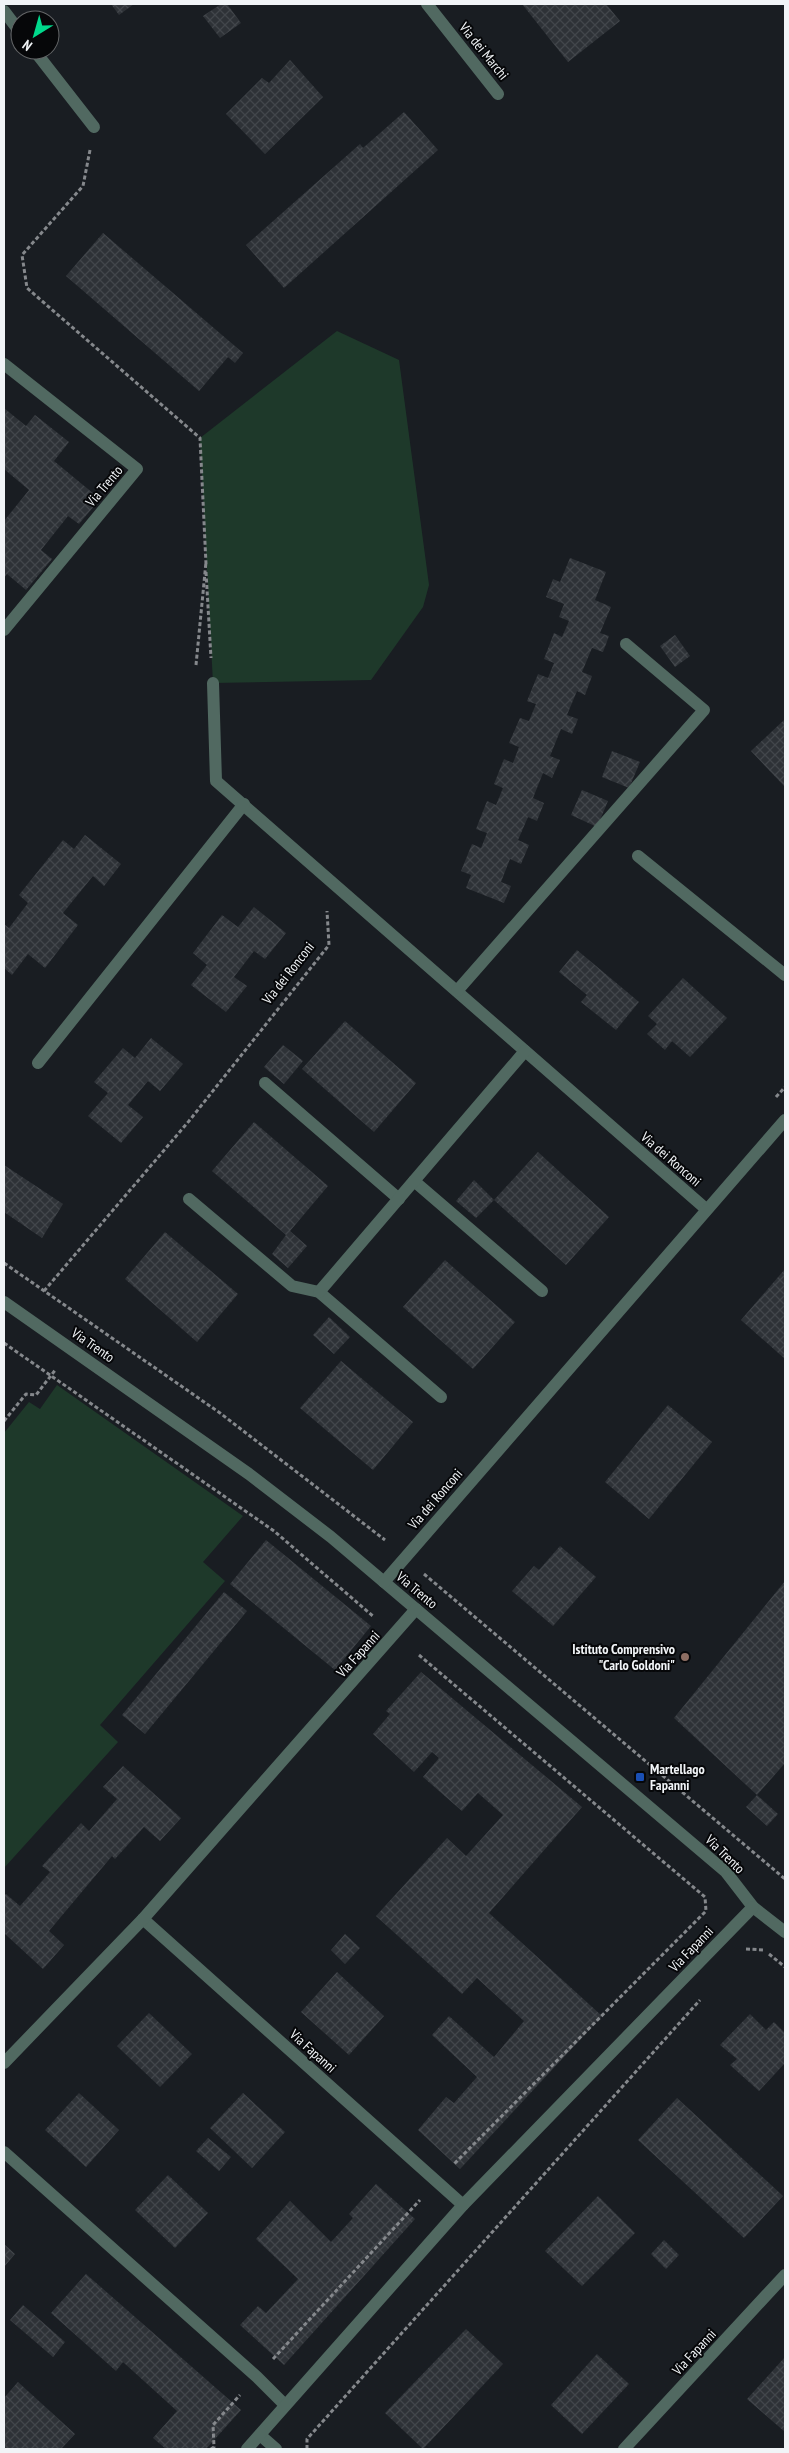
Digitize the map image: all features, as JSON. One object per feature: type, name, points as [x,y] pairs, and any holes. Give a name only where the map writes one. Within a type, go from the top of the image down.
[{"type":"street","name":"Via dei Marchi","points":[[427,4],[498,94]]},
{"type":"street","points":[[42,60],[94,127]]},
{"type":"street","name":"Via Trento","points":[[4,364],[137,469],[4,630]]},
{"type":"street","points":[[457,991],[704,710],[626,644]]},
{"type":"street","name":"Via dei Ronconi","points":[[213,683],[216,781],[706,1209]]},
{"type":"street","points":[[38,1063],[244,804]]},
{"type":"street","points":[[638,856],[785,975]]},
{"type":"street","points":[[319,1292],[526,1051]]},
{"type":"street","points":[[265,1083],[399,1199]]},
{"type":"street","name":"Via dei Ronconi","points":[[384,1582],[785,1120]]},
{"type":"street","points":[[414,1181],[542,1290]]},
{"type":"street","points":[[189,1199],[292,1286],[319,1292],[441,1397]]},
{"type":"street","name":"Via Trento","points":[[4,1302],[249,1474],[331,1538],[726,1872],[753,1907],[785,1932]]},
{"type":"street","name":"Via Fapanni","points":[[4,2063],[143,1919],[416,1609]]},
{"type":"street","name":"Via Fapanni","points":[[247,2449],[463,2205],[753,1907]]},
{"type":"street","name":"Via Fapanni","points":[[143,1919],[463,2205]]},
{"type":"street","points":[[4,2152],[286,2405]]},
{"type":"street","name":"Via Fapanni","points":[[624,2449],[785,2275]]},
{"type":"street","points":[[260,2435],[276,2449]]},
{"type":"path","points":[[94,127],[83,186],[22,255],[27,288],[200,438],[213,683]]},
{"type":"path","points":[[195,669],[206,562]]},
{"type":"path","name":"Via dei Ronconi","points":[[44,1291],[189,1121],[329,945],[327,907]]},
{"type":"path","points":[[4,1263],[220,1413],[384,1540]]},
{"type":"path","points":[[4,1343],[274,1531],[374,1617]]},
{"type":"path","points":[[4,1421],[26,1394],[36,1395],[56,1369]]},
{"type":"path","points":[[416,1567],[785,1879]]},
{"type":"path","points":[[419,1655],[706,1897],[706,1911],[450,2167]]},
{"type":"path","points":[[740,1956],[746,1949],[763,1949],[785,1967]]},
{"type":"path","points":[[307,2449],[307,2439],[706,1994]]},
{"type":"path","points":[[268,2364],[422,2198]]},
{"type":"path","points":[[211,2449],[214,2447],[213,2425],[242,2392]]},
{"type":"green space","points":[[337,331],[399,360],[429,585],[423,607],[371,680],[213,683],[200,438]]},
{"type":"green space","points":[[57,1385],[243,1516],[203,1562],[225,1581],[100,1725],[118,1742],[4,1868],[4,1433],[29,1402],[40,1409]]},
{"type":"building","points":[[111,4],[134,4],[119,15]]},
{"type":"building","points":[[221,4],[227,4],[241,23],[220,38],[203,16]]},
{"type":"building","points":[[522,4],[606,4],[620,21],[568,62]]},
{"type":"building","points":[[290,60],[323,97],[265,154],[226,114],[262,78],[269,83]]},
{"type":"building","points":[[404,112],[438,150],[284,288],[246,245],[360,144],[363,148]]},
{"type":"building","points":[[103,233],[243,353],[235,363],[228,357],[199,391],[66,276]]},
{"type":"building","points":[[4,408],[26,426],[35,415],[69,442],[54,461],[100,499],[79,524],[68,516],[41,550],[52,559],[26,590],[7,574],[4,578],[4,521],[29,490],[4,469]]},
{"type":"building","points":[[570,558],[606,572],[595,600],[611,607],[600,633],[609,636],[603,652],[592,648],[582,672],[592,676],[585,695],[577,691],[567,715],[578,719],[572,734],[561,729],[550,756],[560,760],[552,778],[543,773],[533,798],[544,803],[537,821],[528,817],[518,840],[529,845],[521,864],[510,859],[501,882],[511,886],[504,903],[466,888],[471,875],[461,871],[472,844],[481,848],[487,833],[476,829],[487,801],[496,805],[503,788],[494,784],[504,759],[513,763],[519,747],[509,743],[520,718],[529,721],[536,704],[527,701],[538,674],[548,678],[554,663],[544,659],[554,633],[562,637],[569,621],[559,617],[564,604],[546,597],[553,579],[560,582]]},
{"type":"building","points":[[675,635],[690,656],[675,667],[660,646]]},
{"type":"building","points":[[784,720],[785,722],[785,787],[751,751]]},
{"type":"building","points":[[612,751],[640,762],[629,788],[602,777]]},
{"type":"building","points":[[582,790],[608,801],[597,827],[571,815]]},
{"type":"building","points":[[85,835],[121,864],[104,886],[93,876],[63,913],[78,925],[45,968],[28,954],[12,975],[4,968],[4,924],[9,928],[28,903],[19,895],[63,840],[74,849]]},
{"type":"building","points":[[254,907],[286,933],[265,959],[254,951],[234,977],[247,986],[226,1012],[191,985],[207,965],[193,953],[222,915],[238,927]]},
{"type":"building","points":[[577,950],[639,1002],[616,1030],[581,1002],[587,995],[559,972]]},
{"type":"building","points":[[683,978],[727,1018],[690,1057],[672,1041],[665,1050],[647,1034],[657,1024],[648,1016]]},
{"type":"building","points":[[345,1021],[416,1083],[374,1132],[302,1069]]},
{"type":"building","points":[[151,1038],[183,1064],[160,1091],[148,1081],[128,1105],[143,1117],[121,1143],[88,1116],[108,1093],[94,1082],[123,1048],[135,1058]]},
{"type":"building","points":[[283,1045],[303,1061],[284,1084],[264,1067]]},
{"type":"building","points":[[254,1122],[328,1186],[290,1231],[307,1246],[288,1268],[272,1254],[286,1235],[212,1171]]},
{"type":"building","points":[[538,1152],[609,1217],[566,1265],[494,1200]]},
{"type":"building","points":[[4,1165],[63,1204],[42,1238],[4,1212]]},
{"type":"building","points":[[474,1180],[494,1200],[476,1218],[456,1201]]},
{"type":"building","points":[[165,1232],[238,1294],[197,1342],[125,1279]]},
{"type":"building","points":[[445,1260],[515,1322],[473,1369],[403,1307]]},
{"type":"building","points":[[785,1269],[785,1359],[741,1320]]},
{"type":"building","points":[[329,1317],[350,1337],[334,1354],[313,1335]]},
{"type":"building","points":[[341,1361],[413,1422],[373,1470],[300,1408]]},
{"type":"building","points":[[668,1405],[712,1442],[649,1519],[605,1482]]},
{"type":"building","points":[[266,1540],[371,1626],[335,1670],[230,1584]]},
{"type":"building","points":[[560,1546],[596,1577],[553,1626],[512,1591],[534,1566],[539,1570]]},
{"type":"building","points":[[785,1581],[785,1763],[757,1795],[674,1718]]},
{"type":"building","points":[[224,1592],[247,1611],[145,1734],[122,1715]]},
{"type":"building","points":[[421,1672],[582,1807],[489,1913],[602,2016],[460,2169],[418,2130],[446,2097],[454,2103],[477,2077],[432,2035],[449,2016],[494,2057],[524,2021],[477,1978],[462,1994],[376,1916],[447,1838],[466,1856],[503,1815],[478,1793],[462,1811],[423,1777],[439,1758],[432,1752],[414,1772],[373,1734],[390,1714],[386,1711]]},
{"type":"building","points":[[123,1766],[181,1818],[160,1841],[144,1827],[115,1859],[112,1856],[49,1931],[64,1945],[43,1969],[4,1933],[4,1896],[6,1894],[20,1906],[50,1872],[42,1866],[81,1823],[89,1831],[117,1799],[103,1787]]},
{"type":"building","points":[[757,1795],[778,1814],[767,1826],[746,1807]]},
{"type":"building","points":[[345,1934],[360,1948],[345,1964],[331,1950]]},
{"type":"building","points":[[337,1972],[384,2016],[349,2055],[301,2012]]},
{"type":"building","points":[[149,2013],[192,2054],[160,2087],[117,2046]]},
{"type":"building","points":[[750,2014],[766,2030],[774,2022],[785,2033],[785,2063],[759,2091],[730,2065],[737,2059],[720,2045]]},
{"type":"building","points":[[79,2093],[119,2130],[86,2167],[45,2130]]},
{"type":"building","points":[[243,2093],[285,2132],[252,2168],[210,2128]]},
{"type":"building","points":[[677,2098],[783,2196],[744,2238],[638,2140]]},
{"type":"building","points":[[208,2138],[231,2157],[219,2171],[196,2151]]},
{"type":"building","points":[[168,2175],[208,2213],[175,2248],[135,2210]]},
{"type":"building","points":[[376,2184],[415,2219],[284,2365],[240,2325],[258,2306],[266,2313],[298,2279],[256,2239],[290,2201],[331,2242],[353,2218],[349,2214]]},
{"type":"building","points":[[598,2196],[635,2233],[582,2286],[545,2251]]},
{"type":"building","points":[[664,2240],[679,2255],[666,2269],[651,2254]]},
{"type":"building","points":[[4,2244],[15,2254],[4,2267]]},
{"type":"building","points":[[86,2274],[241,2410],[206,2449],[166,2449],[153,2438],[177,2411],[123,2362],[116,2371],[51,2313]]},
{"type":"building","points":[[23,2305],[65,2342],[53,2357],[10,2320]]},
{"type":"building","points":[[466,2329],[503,2364],[423,2449],[385,2413]]},
{"type":"building","points":[[597,2354],[629,2384],[582,2434],[551,2405]]},
{"type":"building","points":[[785,2357],[785,2432],[747,2399]]},
{"type":"building","points":[[18,2382],[75,2434],[61,2449],[4,2449],[4,2398]]},
{"type":"place","name":"Istituto Comprensivo \"Carlo Goldoni\"","points":[[685,1657]]},
{"type":"place","name":"Martellago Fapanni","points":[[640,1777]]}]
